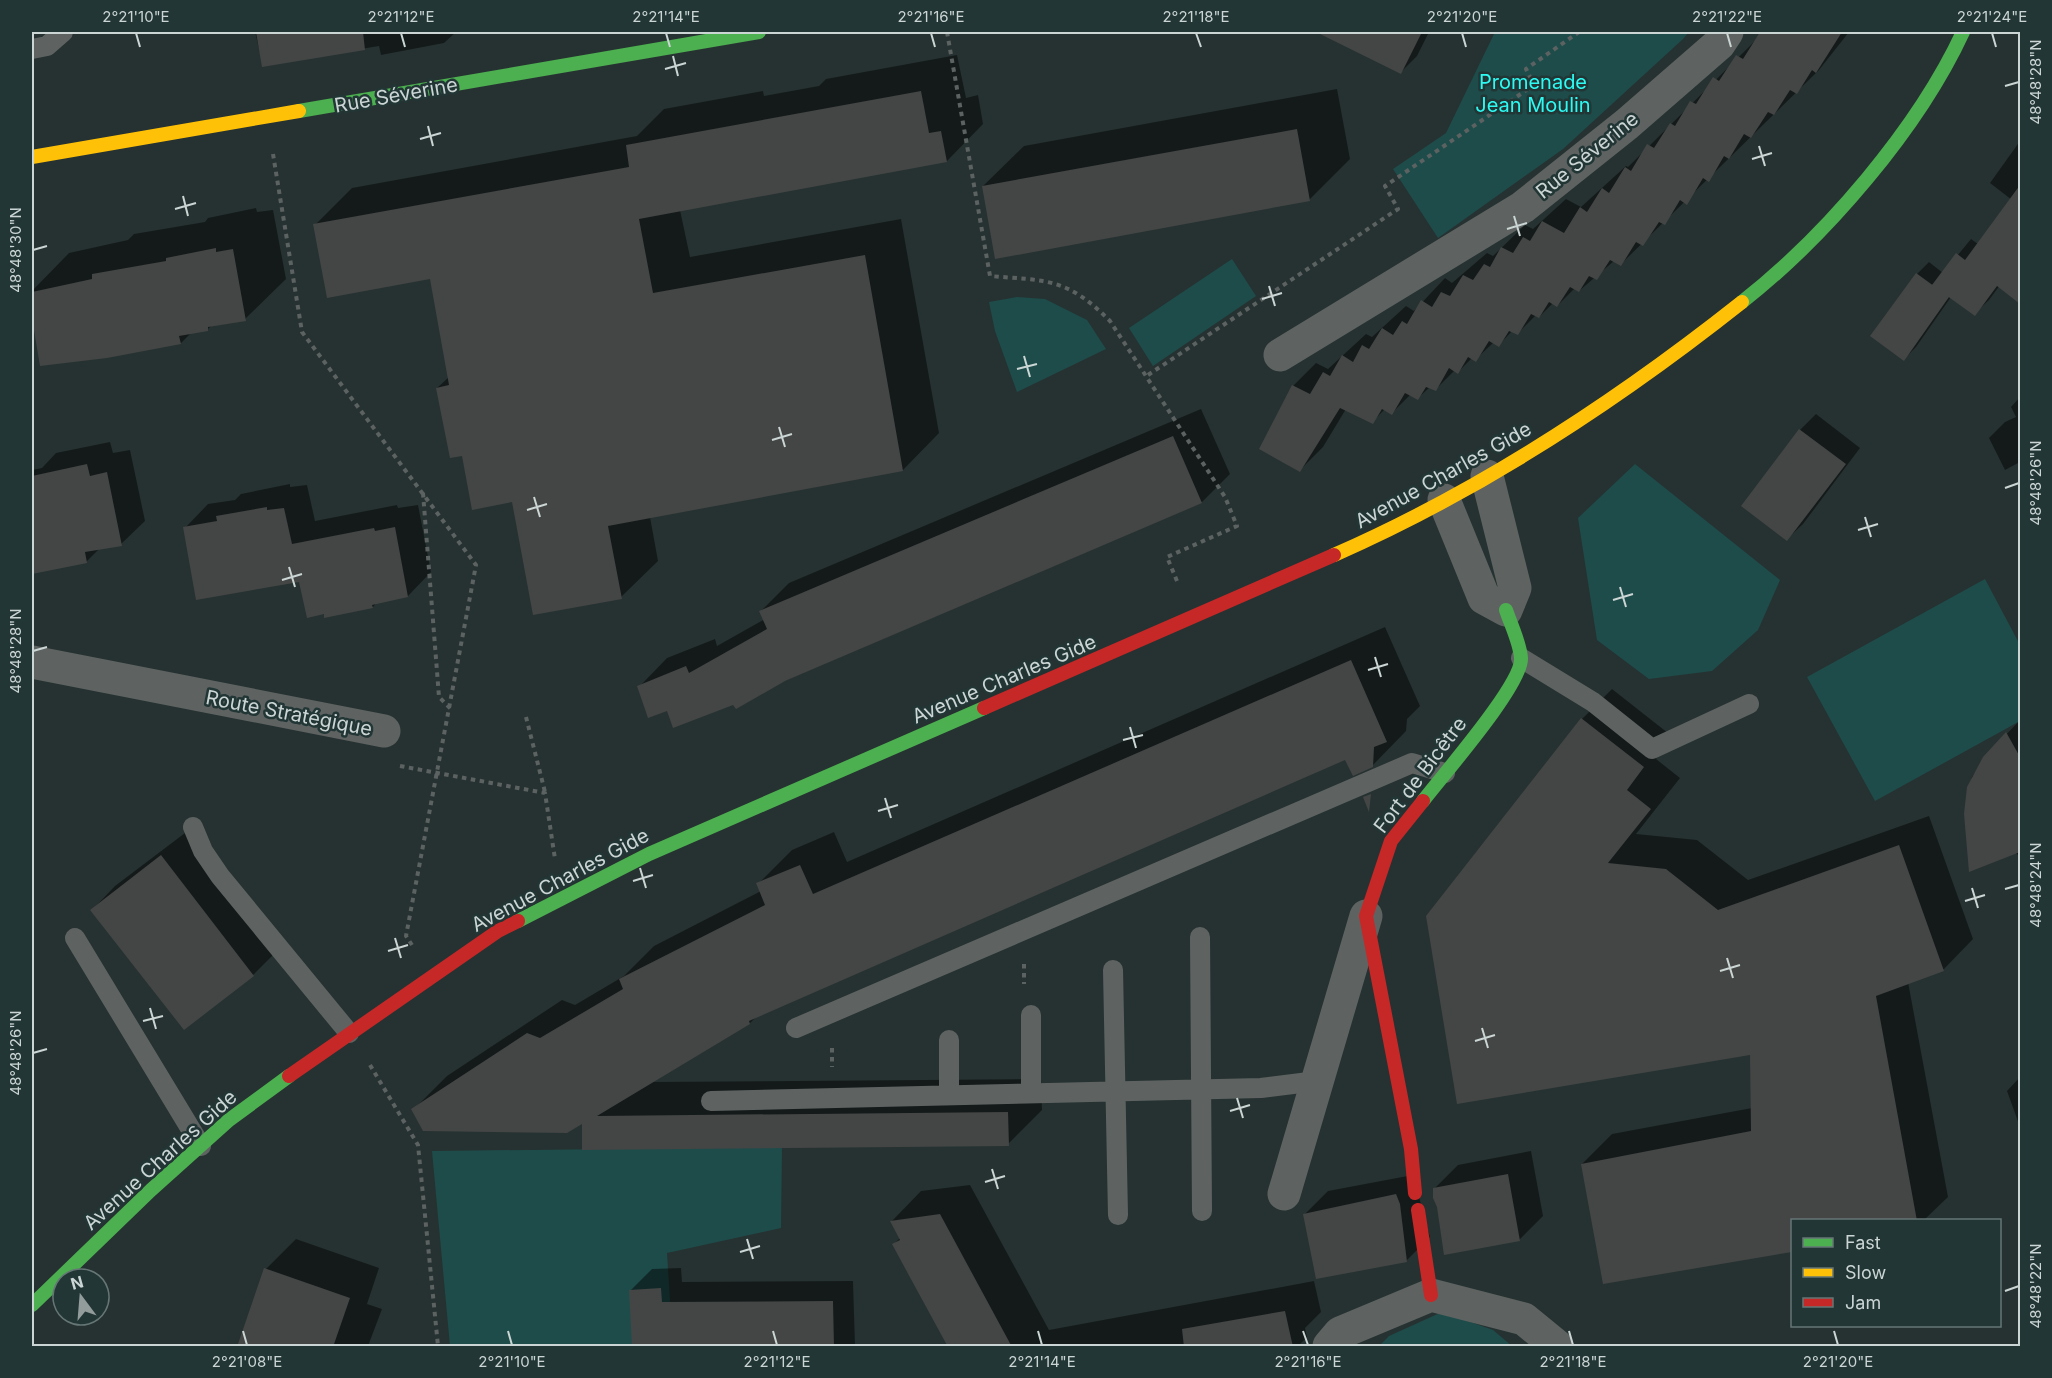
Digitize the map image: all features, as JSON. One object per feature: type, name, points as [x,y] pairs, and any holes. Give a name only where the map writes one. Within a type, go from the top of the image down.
[{"type":"main road","name":"Rue Séverine","points":[[32,157],[759,32]]},
{"type":"main road","name":"Avenue Charles Gide","points":[[32,1305],[151,1190],[229,1120],[349,1033],[498,931],[649,854],[1193,619],[1361,543],[1487,476],[1564,429],[1716,324],[1780,270],[1889,155],[1954,51],[1963,32]]},
{"type":"main road","name":"Avenue Charles Gide","points":[[1954,51],[1977,32]]},
{"type":"main road","points":[[1506,610],[1521,658]]},
{"type":"main road","name":"Fort de Bicêtre","points":[[1415,1193],[1411,1149],[1366,916],[1391,841],[1513,684],[1519,672],[1521,658]]},
{"type":"main road","points":[[1418,1210],[1431,1295]]},
{"type":"street","name":"Rue Séverine","points":[[1280,355],[1523,207],[1719,44],[1727,32]]},
{"type":"street","points":[[1444,500],[1484,598],[1506,610],[1515,588],[1487,476]]},
{"type":"street","name":"Route Stratégique","points":[[32,662],[384,731]]},
{"type":"street","points":[[1284,1194],[1366,916]]},
{"type":"street","points":[[1329,1347],[1340,1333],[1431,1295],[1524,1319],[1557,1347]]},
{"type":"lane","points":[[32,49],[47,46],[63,32]]},
{"type":"lane","points":[[1521,658],[1593,702],[1652,749],[1749,704]]},
{"type":"lane","points":[[796,1028],[1412,763],[1445,772]]},
{"type":"lane","points":[[193,826],[203,851],[220,876],[349,1033]]},
{"type":"lane","points":[[1200,937],[1202,1211]]},
{"type":"lane","points":[[75,938],[201,1146]]},
{"type":"lane","points":[[1113,970],[1118,1215]]},
{"type":"lane","points":[[1031,1015],[1031,1094]]},
{"type":"lane","points":[[949,1040],[949,1095]]},
{"type":"lane","points":[[711,1101],[1261,1088],[1317,1081]]},
{"type":"path","points":[[947,32],[990,276],[1034,278],[1068,288],[1084,297],[1110,321],[1148,375],[1225,497],[1237,526],[1167,557],[1193,619]]},
{"type":"path","points":[[1148,375],[1398,209],[1385,186],[1534,85],[1526,69],[1579,32]]},
{"type":"path","points":[[267,118],[302,332],[423,490],[476,566],[451,709],[406,936],[430,977]]},
{"type":"path","points":[[423,490],[439,697],[451,709]]},
{"type":"path","points":[[526,717],[545,793],[556,865],[569,893]]},
{"type":"path","name":"Route Stratégique","points":[[384,731],[376,761],[545,793]]},
{"type":"path","points":[[1023,930],[1025,997],[1031,1015]]},
{"type":"path","points":[[831,1013],[832,1098]]},
{"type":"path","points":[[391,1094],[418,1145],[438,1347]]},
{"type":"green space","name":"Promenade Jean Moulin","points":[[1495,32],[1689,32],[1563,149],[1438,238],[1393,169],[1446,133]]},
{"type":"green space","points":[[1232,259],[1256,296],[1153,366],[1129,328]]},
{"type":"green space","points":[[1017,297],[1045,299],[1087,320],[1106,349],[1017,392],[995,331],[989,302]]},
{"type":"green space","points":[[1635,464],[1780,580],[1758,630],[1712,671],[1649,679],[1597,640],[1578,518]]},
{"type":"green space","points":[[1985,579],[2020,645],[2020,721],[1875,801],[1807,677]]},
{"type":"green space","points":[[782,1147],[781,1228],[667,1253],[673,1346],[450,1346],[432,1151]]},
{"type":"green space","points":[[1442,1312],[1493,1330],[1512,1346],[1379,1346],[1389,1336]]},
{"type":"building","points":[[256,32],[363,32],[365,50],[262,67]]},
{"type":"building","points":[[1316,32],[1422,32],[1401,74]]},
{"type":"building","points":[[1760,32],[1842,32],[1816,73],[1812,70],[1797,94],[1790,90],[1774,115],[1768,112],[1751,138],[1744,134],[1729,159],[1724,156],[1709,182],[1703,178],[1687,205],[1680,200],[1665,225],[1659,222],[1643,246],[1636,242],[1621,266],[1610,260],[1597,280],[1589,276],[1579,292],[1570,287],[1557,307],[1549,302],[1539,318],[1531,314],[1518,335],[1509,331],[1499,347],[1489,341],[1476,362],[1468,357],[1458,374],[1449,368],[1436,391],[1426,387],[1418,400],[1405,393],[1392,415],[1382,409],[1373,424],[1340,408],[1300,472],[1259,449],[1292,385],[1310,394],[1323,372],[1330,376],[1342,355],[1353,362],[1362,345],[1369,349],[1382,328],[1393,335],[1402,321],[1407,324],[1421,300],[1432,307],[1441,292],[1450,296],[1463,275],[1473,280],[1484,264],[1490,267],[1501,247],[1513,253],[1523,237],[1530,241],[1542,221],[1564,233],[1580,207],[1587,212],[1602,188],[1609,193],[1625,167],[1631,171],[1647,144],[1654,148],[1670,123],[1675,126],[1690,101],[1696,104],[1713,77],[1719,81],[1736,55],[1743,59]]},
{"type":"building","points":[[921,91],[929,133],[941,131],[947,162],[639,219],[653,293],[865,255],[903,471],[608,526],[622,599],[533,615],[512,502],[472,510],[462,456],[450,458],[436,388],[449,385],[430,279],[327,298],[313,224],[629,167],[626,145]]},
{"type":"building","points":[[1297,129],[1310,201],[995,259],[982,186]]},
{"type":"building","points":[[2020,185],[2020,304],[1997,286],[1975,316],[1932,285],[1956,253],[1965,260]]},
{"type":"building","points":[[216,248],[216,252],[233,249],[246,321],[208,327],[208,331],[179,336],[181,344],[107,358],[40,366],[32,318],[32,292],[92,279],[92,274],[166,261],[166,258]]},
{"type":"building","points":[[1916,273],[1949,297],[1904,361],[1870,336]]},
{"type":"building","points":[[1799,429],[1846,464],[1787,541],[1741,506]]},
{"type":"building","points":[[1173,436],[1202,503],[785,681],[736,709],[733,705],[673,728],[667,711],[648,718],[637,686],[686,666],[689,673],[767,629],[759,611]]},
{"type":"building","points":[[87,464],[90,476],[107,472],[122,546],[85,552],[87,563],[32,574],[32,476]]},
{"type":"building","points":[[267,507],[267,510],[284,508],[292,544],[374,528],[375,531],[395,527],[408,597],[372,605],[373,608],[324,618],[324,614],[307,618],[299,582],[196,600],[183,527],[217,521],[216,516]]},
{"type":"building","points":[[1351,660],[1387,742],[1374,747],[1373,767],[1353,776],[1345,760],[749,1021],[750,1024],[597,1116],[1008,1112],[1009,1146],[582,1150],[582,1124],[567,1133],[423,1131],[411,1109],[527,1033],[540,1038],[623,989],[619,979],[765,905],[756,883],[800,865],[813,894]]},
{"type":"building","points":[[1581,718],[1644,767],[1627,790],[1651,809],[1608,863],[1666,869],[1718,910],[1899,845],[1944,971],[1876,996],[1917,1219],[1791,1219],[1791,1252],[1603,1284],[1581,1164],[1751,1131],[1750,1055],[1457,1104],[1426,916]]},
{"type":"building","points":[[2006,732],[2020,757],[2020,852],[1969,872],[1964,814],[1967,787],[1983,757]]},
{"type":"building","points":[[1371,794],[1369,812],[1363,797]]},
{"type":"building","points":[[161,855],[254,976],[184,1030],[90,910]]},
{"type":"building","points":[[1508,1174],[1520,1241],[1444,1255],[1433,1188]]},
{"type":"building","points":[[1396,1194],[1400,1204],[1407,1262],[1316,1279],[1303,1214]]},
{"type":"building","points":[[940,1214],[1012,1347],[948,1347],[912,1281],[892,1244],[900,1240],[890,1221]]},
{"type":"building","points":[[264,1268],[350,1298],[333,1347],[237,1347]]},
{"type":"building","points":[[661,1288],[662,1302],[833,1301],[834,1347],[632,1347],[629,1290]]},
{"type":"building","points":[[1285,1311],[1293,1347],[1184,1347],[1182,1329]]},
{"type":"traffic: fast","points":[[299,111],[759,32]]},
{"type":"traffic: fast","points":[[1742,302],[1806,246],[1867,179],[1921,106],[1963,32]]},
{"type":"traffic: fast","points":[[1423,801],[1496,708],[1518,671],[1520,652],[1506,610]]},
{"type":"traffic: fast","points":[[518,921],[649,854],[984,708]]},
{"type":"traffic: fast","points":[[32,1305],[151,1190],[229,1120],[289,1076]]},
{"type":"traffic: slow","points":[[32,157],[299,111]]},
{"type":"traffic: slow","points":[[1334,555],[1442,502],[1546,442],[1646,374],[1742,302]]},
{"type":"traffic: jam","points":[[984,708],[1334,555]]},
{"type":"traffic: jam","points":[[1415,1193],[1411,1149],[1366,916],[1391,841],[1423,801]]},
{"type":"traffic: jam","points":[[289,1076],[498,931],[518,921]]},
{"type":"traffic: jam","points":[[1418,1210],[1431,1295]]}]
